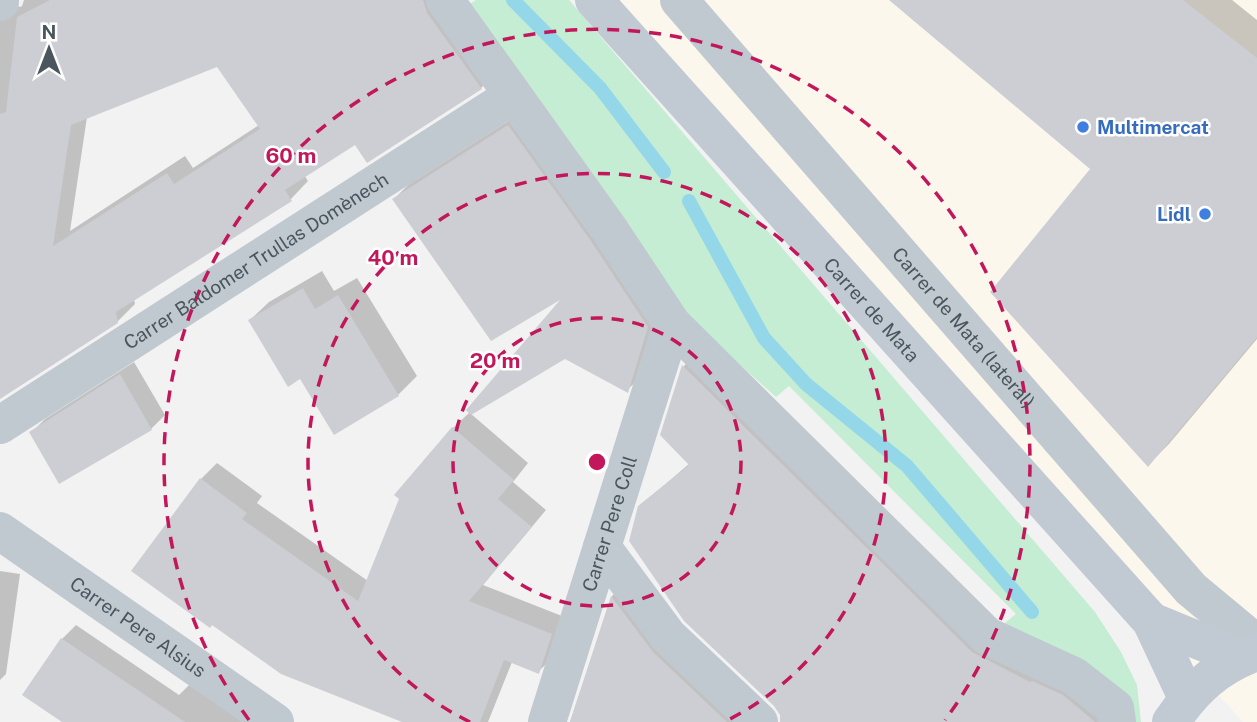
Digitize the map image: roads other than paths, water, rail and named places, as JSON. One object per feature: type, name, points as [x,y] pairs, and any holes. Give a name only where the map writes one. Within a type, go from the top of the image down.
[{"type":"main road","name":"Carrer de Mata","points":[[594,0],[1151,621],[1179,710]]},
{"type":"main road","name":"Carrer de Mata","points":[[1151,621],[1252,652]]},
{"type":"main road","points":[[1179,710],[1212,675],[1252,652]]},
{"type":"street","points":[[444,0],[609,229],[672,324],[988,636],[1074,677],[1115,708],[1117,722]]},
{"type":"street","name":"Carrer de Mata (lateral)","points":[[679,0],[1191,589],[1252,652]]},
{"type":"street","name":"Carrer Baldomer Trullas Domènech","points":[[0,425],[512,96]]},
{"type":"street","name":"Carrer Pere Coll","points":[[547,722],[672,324]]},
{"type":"street","name":"Carrer Pere Alsius","points":[[0,531],[275,722]]},
{"type":"street","points":[[602,547],[668,636],[759,722]]},
{"type":"waterway","points":[[513,0],[600,88],[664,172]]},
{"type":"waterway","points":[[689,201],[764,338],[806,384],[907,466],[1032,612]]},
{"type":"place","name":"Multimercat","points":[[1083,127]]},
{"type":"place","name":"Lidl","points":[[1205,214]]}]
